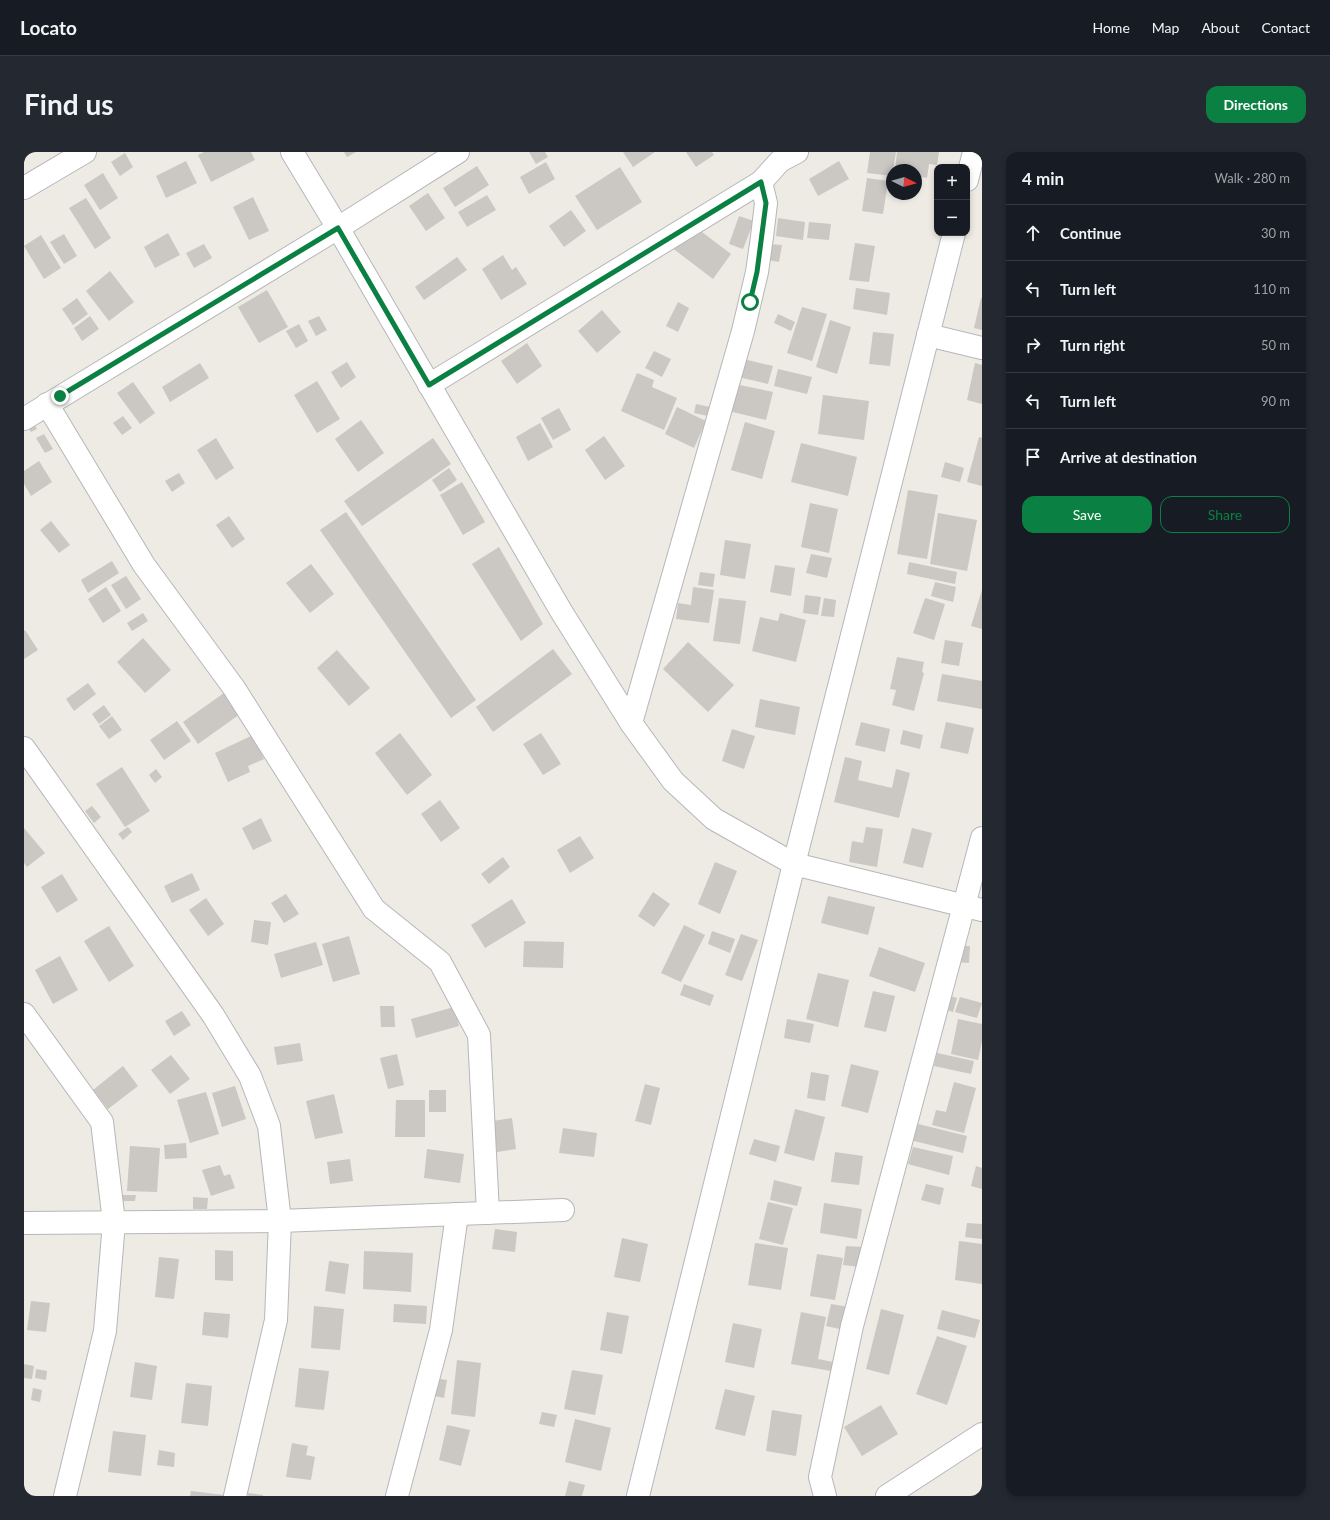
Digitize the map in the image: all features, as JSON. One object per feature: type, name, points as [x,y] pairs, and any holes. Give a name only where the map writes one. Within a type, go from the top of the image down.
[{"type":"street","points":[[24,188],[85,152]]},
{"type":"street","points":[[292,152],[338,228],[561,611],[631,723],[674,781],[714,819],[794,864],[973,908]]},
{"type":"street","points":[[24,420],[47,404],[338,228],[458,152]]},
{"type":"street","points":[[970,168],[974,152]]},
{"type":"street","points":[[429,385],[761,182],[784,155]]},
{"type":"street","points":[[631,723],[743,331],[757,272],[762,237],[766,203],[761,182]]},
{"type":"street","points":[[638,1496],[794,864],[953,236]]},
{"type":"street","points":[[928,335],[982,348]]},
{"type":"street","points":[[47,404],[144,566],[234,688],[374,910],[440,962],[479,1035],[488,1213]]},
{"type":"street","points":[[24,748],[213,1015],[250,1076],[269,1126],[280,1221],[276,1320],[235,1496]]},
{"type":"street","points":[[825,1496],[820,1477],[852,1326],[973,908],[982,838]]},
{"type":"street","points":[[24,1014],[102,1122],[114,1222],[105,1331],[64,1496]]},
{"type":"street","points":[[24,1223],[280,1221],[563,1210]]},
{"type":"street","points":[[397,1496],[441,1330],[457,1214]]},
{"type":"street","points":[[887,1496],[982,1434]]},
{"type":"building","points":[[204,152],[251,152],[255,160],[211,182],[198,155]]},
{"type":"building","points":[[344,152],[356,152],[347,157]]},
{"type":"building","points":[[529,152],[545,152],[548,157],[536,164]]},
{"type":"building","points":[[623,152],[655,152],[633,167]]},
{"type":"building","points":[[686,152],[712,152],[714,155],[696,167]]},
{"type":"building","points":[[870,152],[896,152],[894,164],[886,164],[886,175],[867,173]]},
{"type":"building","points":[[897,152],[939,152],[937,164],[929,164],[927,178],[922,177],[922,164],[896,164]]},
{"type":"building","points":[[125,153],[133,167],[120,176],[111,162]]},
{"type":"building","points":[[186,161],[197,183],[166,198],[156,176]]},
{"type":"building","points":[[839,161],[849,179],[818,196],[809,179]]},
{"type":"building","points":[[546,162],[555,179],[529,194],[520,177]]},
{"type":"building","points":[[477,166],[489,185],[455,207],[443,188]]},
{"type":"building","points":[[620,167],[642,202],[597,230],[575,196]]},
{"type":"building","points":[[103,173],[118,198],[100,210],[84,185]]},
{"type":"building","points":[[867,178],[886,181],[886,194],[883,214],[862,211]]},
{"type":"building","points":[[428,193],[445,218],[426,231],[409,206]]},
{"type":"building","points":[[487,195],[496,210],[467,227],[458,212]]},
{"type":"building","points":[[253,197],[269,231],[249,240],[233,207]]},
{"type":"building","points":[[86,198],[111,238],[95,249],[69,208]]},
{"type":"building","points":[[571,210],[586,231],[564,247],[549,226]]},
{"type":"building","points":[[739,216],[754,221],[743,249],[729,244]]},
{"type":"building","points":[[778,218],[805,222],[803,240],[776,236]]},
{"type":"building","points":[[809,222],[831,224],[829,240],[807,238]]},
{"type":"building","points":[[690,223],[731,254],[713,279],[671,247]]},
{"type":"building","points":[[168,233],[180,255],[155,268],[144,247]]},
{"type":"building","points":[[64,234],[77,256],[64,264],[50,242]]},
{"type":"building","points":[[41,235],[61,268],[44,279],[24,246]]},
{"type":"building","points":[[855,243],[875,246],[869,282],[849,280]]},
{"type":"building","points":[[204,244],[212,258],[194,268],[186,253]]},
{"type":"building","points":[[770,244],[782,245],[779,262],[768,260]]},
{"type":"building","points":[[503,255],[512,270],[516,267],[527,284],[501,300],[482,269]]},
{"type":"building","points":[[457,257],[467,270],[424,300],[415,287]]},
{"type":"building","points":[[110,271],[134,302],[109,321],[86,291]]},
{"type":"building","points":[[856,288],[890,293],[887,315],[853,309]]},
{"type":"building","points":[[267,290],[288,327],[259,343],[238,307]]},
{"type":"building","points":[[77,298],[88,314],[73,325],[62,309]]},
{"type":"building","points":[[982,298],[982,330],[974,328]]},
{"type":"building","points":[[678,302],[689,308],[678,332],[666,326]]},
{"type":"building","points":[[802,307],[827,314],[812,361],[787,353]]},
{"type":"building","points":[[602,310],[621,332],[597,353],[578,331]]},
{"type":"building","points":[[778,314],[795,322],[791,331],[774,323]]},
{"type":"building","points":[[90,316],[99,329],[82,341],[74,328]]},
{"type":"building","points":[[319,316],[327,330],[316,336],[308,321]]},
{"type":"building","points":[[830,320],[851,327],[837,374],[816,367]]},
{"type":"building","points":[[299,324],[308,341],[296,348],[286,331]]},
{"type":"building","points":[[873,332],[894,334],[890,366],[869,364]]},
{"type":"building","points":[[527,343],[542,366],[517,384],[501,361]]},
{"type":"building","points":[[654,351],[671,359],[662,377],[645,368]]},
{"type":"building","points":[[739,358],[773,366],[768,384],[734,376]]},
{"type":"building","points":[[347,362],[356,377],[341,388],[331,372]]},
{"type":"building","points":[[200,363],[209,378],[170,402],[162,387]]},
{"type":"building","points":[[975,363],[982,365],[982,404],[967,400]]},
{"type":"building","points":[[778,369],[812,377],[807,394],[774,386]]},
{"type":"building","points":[[637,373],[654,380],[652,387],[677,398],[664,430],[621,411]]},
{"type":"building","points":[[317,381],[340,419],[317,433],[294,395]]},
{"type":"building","points":[[133,382],[155,413],[140,424],[117,393]]},
{"type":"building","points":[[730,383],[773,392],[766,420],[724,410]]},
{"type":"building","points":[[823,395],[869,401],[864,440],[818,434]]},
{"type":"building","points":[[696,404],[710,407],[708,416],[694,413]]},
{"type":"building","points":[[677,407],[706,421],[694,448],[665,434]]},
{"type":"building","points":[[559,408],[571,430],[553,440],[541,418]]},
{"type":"building","points":[[123,416],[132,428],[122,435],[113,423]]},
{"type":"building","points":[[32,420],[37,429],[31,432],[26,424]]},
{"type":"building","points":[[361,420],[384,453],[358,472],[335,439]]},
{"type":"building","points":[[745,422],[775,431],[762,479],[731,470]]},
{"type":"building","points":[[540,423],[553,447],[528,461],[516,437]]},
{"type":"building","points":[[44,434],[53,449],[45,453],[36,438]]},
{"type":"building","points":[[604,436],[625,466],[605,480],[585,450]]},
{"type":"building","points":[[979,437],[982,438],[982,486],[967,482]]},
{"type":"building","points":[[216,438],[234,468],[216,480],[197,450]]},
{"type":"building","points":[[433,438],[451,464],[362,526],[344,501]]},
{"type":"building","points":[[801,443],[857,457],[848,496],[791,482]]},
{"type":"building","points":[[39,461],[52,482],[31,496],[24,484],[24,471]]},
{"type":"building","points":[[945,462],[964,468],[960,482],[941,477]]},
{"type":"building","points":[[449,468],[457,480],[440,492],[432,480]]},
{"type":"building","points":[[179,473],[185,483],[172,492],[165,481]]},
{"type":"building","points":[[462,482],[485,522],[463,535],[440,495]]},
{"type":"building","points":[[908,490],[938,495],[927,559],[897,554]]},
{"type":"building","points":[[810,503],[838,509],[829,553],[801,547]]},
{"type":"building","points":[[346,512],[476,700],[451,718],[320,530]]},
{"type":"building","points":[[938,513],[977,520],[967,571],[930,564]]},
{"type":"building","points":[[229,516],[245,539],[232,548],[216,525]]},
{"type":"building","points":[[51,521],[70,545],[59,553],[40,530]]},
{"type":"building","points":[[725,540],[751,544],[745,579],[720,575]]},
{"type":"building","points":[[499,547],[543,624],[521,641],[472,564]]},
{"type":"building","points":[[811,554],[832,558],[827,578],[806,573]]},
{"type":"building","points":[[112,561],[119,573],[88,593],[81,580]]},
{"type":"building","points":[[909,562],[957,572],[955,584],[907,574]]},
{"type":"building","points":[[311,564],[334,594],[310,613],[286,583]]},
{"type":"building","points":[[775,565],[795,568],[791,596],[770,592]]},
{"type":"building","points":[[700,572],[715,574],[713,587],[698,585]]},
{"type":"building","points":[[126,576],[141,599],[126,609],[111,585]]},
{"type":"building","points":[[935,582],[956,587],[953,602],[931,596]]},
{"type":"building","points":[[106,587],[121,611],[103,623],[88,599]]},
{"type":"building","points":[[693,587],[714,590],[709,623],[676,619],[678,603],[691,605]]},
{"type":"building","points":[[982,590],[982,629],[971,626]]},
{"type":"building","points":[[805,595],[821,597],[818,615],[803,613]]},
{"type":"building","points":[[719,598],[746,601],[740,644],[713,641]]},
{"type":"building","points":[[824,598],[836,600],[834,617],[821,616]]},
{"type":"building","points":[[925,598],[945,604],[934,640],[913,633]]},
{"type":"building","points":[[143,613],[148,621],[132,631],[127,623]]},
{"type":"building","points":[[780,613],[806,620],[796,662],[752,651],[760,617],[778,621]]},
{"type":"building","points":[[25,630],[38,650],[24,659],[24,631]]},
{"type":"building","points":[[143,638],[171,670],[145,693],[117,662]]},
{"type":"building","points":[[945,640],[963,643],[959,666],[941,663]]},
{"type":"building","points":[[688,642],[734,685],[708,712],[663,669]]},
{"type":"building","points":[[553,649],[572,674],[493,732],[476,707]]},
{"type":"building","points":[[337,650],[370,688],[349,706],[317,668]]},
{"type":"building","points":[[897,657],[924,662],[922,672],[924,673],[914,711],[892,705],[896,690],[890,689]]},
{"type":"building","points":[[942,674],[982,681],[982,709],[937,701]]},
{"type":"building","points":[[88,683],[96,694],[74,711],[66,699]]},
{"type":"building","points":[[224,693],[240,714],[198,744],[183,722]]},
{"type":"building","points":[[760,699],[800,707],[795,735],[755,727]]},
{"type":"building","points":[[104,705],[111,715],[99,724],[92,714]]},
{"type":"building","points":[[112,716],[122,730],[109,739],[99,726]]},
{"type":"building","points":[[177,721],[191,741],[164,760],[150,740]]},
{"type":"building","points":[[861,722],[890,729],[885,752],[855,745]]},
{"type":"building","points":[[946,722],[974,728],[968,754],[940,748]]},
{"type":"building","points":[[732,729],[755,736],[744,769],[722,761]]},
{"type":"building","points":[[903,730],[923,735],[920,749],[900,744]]},
{"type":"building","points":[[400,733],[432,775],[407,795],[375,753]]},
{"type":"building","points":[[541,733],[561,764],[543,775],[523,744]]},
{"type":"building","points":[[253,735],[264,759],[248,766],[250,772],[228,782],[215,753]]},
{"type":"building","points":[[845,757],[862,761],[858,780],[892,788],[896,769],[910,773],[899,818],[834,802]]},
{"type":"building","points":[[122,767],[150,811],[125,827],[96,784]]},
{"type":"building","points":[[156,769],[162,777],[155,783],[149,775]]},
{"type":"building","points":[[440,800],[460,828],[441,842],[421,814]]},
{"type":"building","points":[[92,806],[101,817],[94,823],[85,811]]},
{"type":"building","points":[[261,818],[272,841],[253,850],[242,828]]},
{"type":"building","points":[[128,827],[132,832],[123,840],[118,834]]},
{"type":"building","points":[[866,827],[883,829],[877,867],[849,862],[852,841],[863,843]]},
{"type":"building","points":[[24,828],[45,853],[27,867],[24,863]]},
{"type":"building","points":[[912,828],[932,833],[923,868],[903,863]]},
{"type":"building","points":[[580,836],[594,858],[570,873],[557,850]]},
{"type":"building","points":[[503,857],[510,867],[489,884],[481,874]]},
{"type":"building","points":[[715,862],[737,871],[720,914],[698,904]]},
{"type":"building","points":[[192,873],[200,890],[172,903],[164,886]]},
{"type":"building","points":[[62,874],[78,900],[57,913],[41,887]]},
{"type":"building","points":[[653,892],[670,904],[654,927],[638,916]]},
{"type":"building","points":[[286,894],[299,914],[284,923],[271,903]]},
{"type":"building","points":[[828,896],[875,907],[868,935],[821,923]]},
{"type":"building","points":[[206,898],[224,924],[208,936],[189,910]]},
{"type":"building","points":[[512,899],[526,923],[485,948],[471,925]]},
{"type":"building","points":[[254,920],[271,922],[268,945],[251,942]]},
{"type":"building","points":[[684,925],[705,935],[681,982],[661,973]]},
{"type":"building","points":[[109,926],[134,966],[109,982],[84,941]]},
{"type":"building","points":[[712,931],[735,939],[730,953],[708,944]]},
{"type":"building","points":[[741,934],[758,940],[742,981],[725,975]]},
{"type":"building","points":[[349,936],[360,974],[333,982],[322,944]]},
{"type":"building","points":[[524,941],[564,942],[563,968],[523,967]]},
{"type":"building","points":[[316,942],[323,965],[281,978],[274,954]]},
{"type":"building","points":[[957,946],[970,946],[969,963],[956,962]]},
{"type":"building","points":[[879,947],[925,963],[915,992],[869,976]]},
{"type":"building","points":[[60,956],[78,990],[53,1004],[35,970]]},
{"type":"building","points":[[818,973],[849,980],[838,1027],[806,1019]]},
{"type":"building","points":[[684,984],[714,995],[710,1006],[680,995]]},
{"type":"building","points":[[873,991],[895,996],[886,1032],[864,1027]]},
{"type":"building","points":[[943,994],[957,998],[953,1012],[939,1008]]},
{"type":"building","points":[[960,997],[982,1003],[977,1018],[955,1012]]},
{"type":"building","points":[[380,1006],[394,1006],[395,1027],[381,1027]]},
{"type":"building","points":[[454,1007],[459,1026],[416,1038],[411,1019]]},
{"type":"building","points":[[182,1011],[191,1025],[174,1036],[165,1021]]},
{"type":"building","points":[[787,1019],[814,1024],[810,1043],[784,1038]]},
{"type":"building","points":[[958,1019],[982,1024],[982,1041],[978,1060],[951,1054]]},
{"type":"building","points":[[300,1043],[303,1061],[277,1065],[274,1047]]},
{"type":"building","points":[[937,1053],[974,1061],[971,1074],[934,1066]]},
{"type":"building","points":[[397,1054],[404,1085],[388,1089],[380,1058]]},
{"type":"building","points":[[171,1055],[190,1079],[170,1094],[151,1070]]},
{"type":"building","points":[[851,1064],[879,1071],[868,1113],[841,1106]]},
{"type":"building","points":[[123,1066],[138,1086],[108,1109],[93,1090]]},
{"type":"building","points":[[811,1072],[829,1075],[825,1101],[807,1098]]},
{"type":"building","points":[[954,1082],[976,1088],[964,1133],[932,1125],[936,1110],[946,1112]]},
{"type":"building","points":[[645,1084],[660,1088],[651,1125],[635,1121]]},
{"type":"building","points":[[235,1086],[246,1119],[222,1127],[212,1093]]},
{"type":"building","points":[[429,1090],[446,1090],[446,1112],[429,1112]]},
{"type":"building","points":[[206,1092],[219,1134],[190,1143],[177,1100]]},
{"type":"building","points":[[334,1094],[343,1133],[315,1139],[306,1101]]},
{"type":"building","points":[[396,1100],[425,1100],[425,1137],[395,1137]]},
{"type":"building","points":[[795,1109],[825,1117],[814,1161],[784,1153]]},
{"type":"building","points":[[512,1118],[516,1149],[497,1152],[493,1121]]},
{"type":"building","points":[[910,1122],[967,1136],[963,1153],[906,1139]]},
{"type":"building","points":[[563,1128],[597,1133],[594,1157],[559,1153]]},
{"type":"building","points":[[754,1139],[780,1146],[776,1162],[749,1154]]},
{"type":"building","points":[[186,1143],[187,1158],[165,1159],[164,1145]]},
{"type":"building","points":[[130,1146],[160,1148],[157,1192],[127,1191]]},
{"type":"building","points":[[913,1147],[953,1156],[949,1175],[908,1164]]},
{"type":"building","points":[[427,1149],[464,1154],[460,1183],[424,1178]]},
{"type":"building","points":[[835,1152],[863,1156],[859,1185],[831,1182]]},
{"type":"building","points":[[350,1159],[353,1181],[330,1184],[327,1162]]},
{"type":"building","points":[[220,1165],[224,1176],[230,1174],[235,1188],[211,1196],[202,1170]]},
{"type":"building","points":[[976,1166],[982,1168],[982,1189],[971,1186]]},
{"type":"building","points":[[774,1180],[802,1187],[797,1206],[770,1200]]},
{"type":"building","points":[[926,1184],[944,1188],[940,1205],[921,1200]]},
{"type":"building","points":[[122,1195],[136,1195],[135,1201],[122,1201]]},
{"type":"building","points":[[193,1197],[208,1198],[207,1209],[193,1209]]},
{"type":"building","points":[[768,1202],[793,1208],[783,1245],[759,1239]]},
{"type":"building","points":[[824,1203],[862,1209],[857,1239],[820,1233]]},
{"type":"building","points":[[967,1223],[982,1224],[982,1239],[965,1237]]},
{"type":"building","points":[[495,1229],[517,1232],[515,1252],[492,1249]]},
{"type":"building","points":[[622,1238],[648,1244],[640,1282],[614,1277]]},
{"type":"building","points":[[959,1241],[982,1244],[982,1284],[955,1280]]},
{"type":"building","points":[[755,1243],[788,1248],[781,1290],[748,1285]]},
{"type":"building","points":[[846,1246],[862,1247],[860,1267],[843,1265]]},
{"type":"building","points":[[215,1250],[233,1251],[233,1281],[215,1280]]},
{"type":"building","points":[[364,1251],[413,1253],[411,1292],[363,1289]]},
{"type":"building","points":[[817,1254],[843,1258],[835,1300],[810,1296]]},
{"type":"building","points":[[159,1257],[179,1259],[174,1299],[155,1297]]},
{"type":"building","points":[[329,1261],[349,1264],[345,1294],[325,1291]]},
{"type":"building","points":[[31,1301],[50,1303],[46,1332],[27,1330]]},
{"type":"building","points":[[394,1304],[427,1306],[426,1324],[393,1322]]},
{"type":"building","points":[[831,1304],[849,1307],[844,1330],[826,1326]]},
{"type":"building","points":[[314,1306],[344,1309],[340,1350],[311,1348]]},
{"type":"building","points":[[881,1309],[904,1315],[889,1375],[866,1369]]},
{"type":"building","points":[[942,1310],[980,1320],[975,1338],[937,1329]]},
{"type":"building","points":[[204,1312],[230,1314],[228,1338],[202,1335]]},
{"type":"building","points":[[607,1312],[629,1316],[622,1354],[600,1350]]},
{"type":"building","points":[[801,1312],[826,1317],[818,1359],[833,1362],[831,1371],[791,1364]]},
{"type":"building","points":[[733,1323],[762,1329],[754,1368],[725,1362]]},
{"type":"building","points":[[937,1336],[967,1346],[947,1405],[916,1394]]},
{"type":"building","points":[[457,1360],[481,1363],[475,1417],[451,1414]]},
{"type":"building","points":[[135,1362],[157,1366],[152,1400],[130,1397]]},
{"type":"building","points":[[24,1364],[34,1366],[32,1379],[24,1378]]},
{"type":"building","points":[[299,1368],[329,1371],[324,1410],[295,1407]]},
{"type":"building","points":[[36,1369],[47,1371],[46,1380],[35,1378]]},
{"type":"building","points":[[572,1370],[603,1375],[595,1415],[564,1409]]},
{"type":"building","points":[[433,1378],[447,1380],[444,1398],[430,1395]]},
{"type":"building","points":[[186,1383],[212,1386],[208,1426],[181,1423]]},
{"type":"building","points":[[33,1388],[42,1390],[40,1402],[31,1400]]},
{"type":"building","points":[[725,1389],[755,1396],[745,1436],[715,1429]]},
{"type":"building","points":[[881,1405],[898,1434],[862,1456],[844,1427]]},
{"type":"building","points":[[772,1410],[802,1415],[796,1456],[766,1451]]},
{"type":"building","points":[[542,1412],[557,1415],[554,1427],[539,1424]]},
{"type":"building","points":[[575,1419],[611,1428],[601,1471],[565,1462]]},
{"type":"building","points":[[447,1425],[470,1430],[461,1466],[439,1460]]},
{"type":"building","points":[[113,1431],[146,1435],[141,1476],[108,1472]]},
{"type":"building","points":[[292,1443],[308,1446],[306,1455],[315,1457],[311,1480],[286,1477]]},
{"type":"building","points":[[159,1450],[175,1453],[174,1467],[157,1465]]},
{"type":"building","points":[[569,1481],[585,1485],[582,1496],[565,1496]]},
{"type":"building","points":[[191,1491],[224,1495],[224,1496],[190,1496]]},
{"type":"building","points":[[248,1493],[263,1495],[263,1496],[248,1496]]},
{"type":"route","points":[[60,396],[338,228],[429,385],[761,182],[766,203],[757,272],[750,302]]}]
